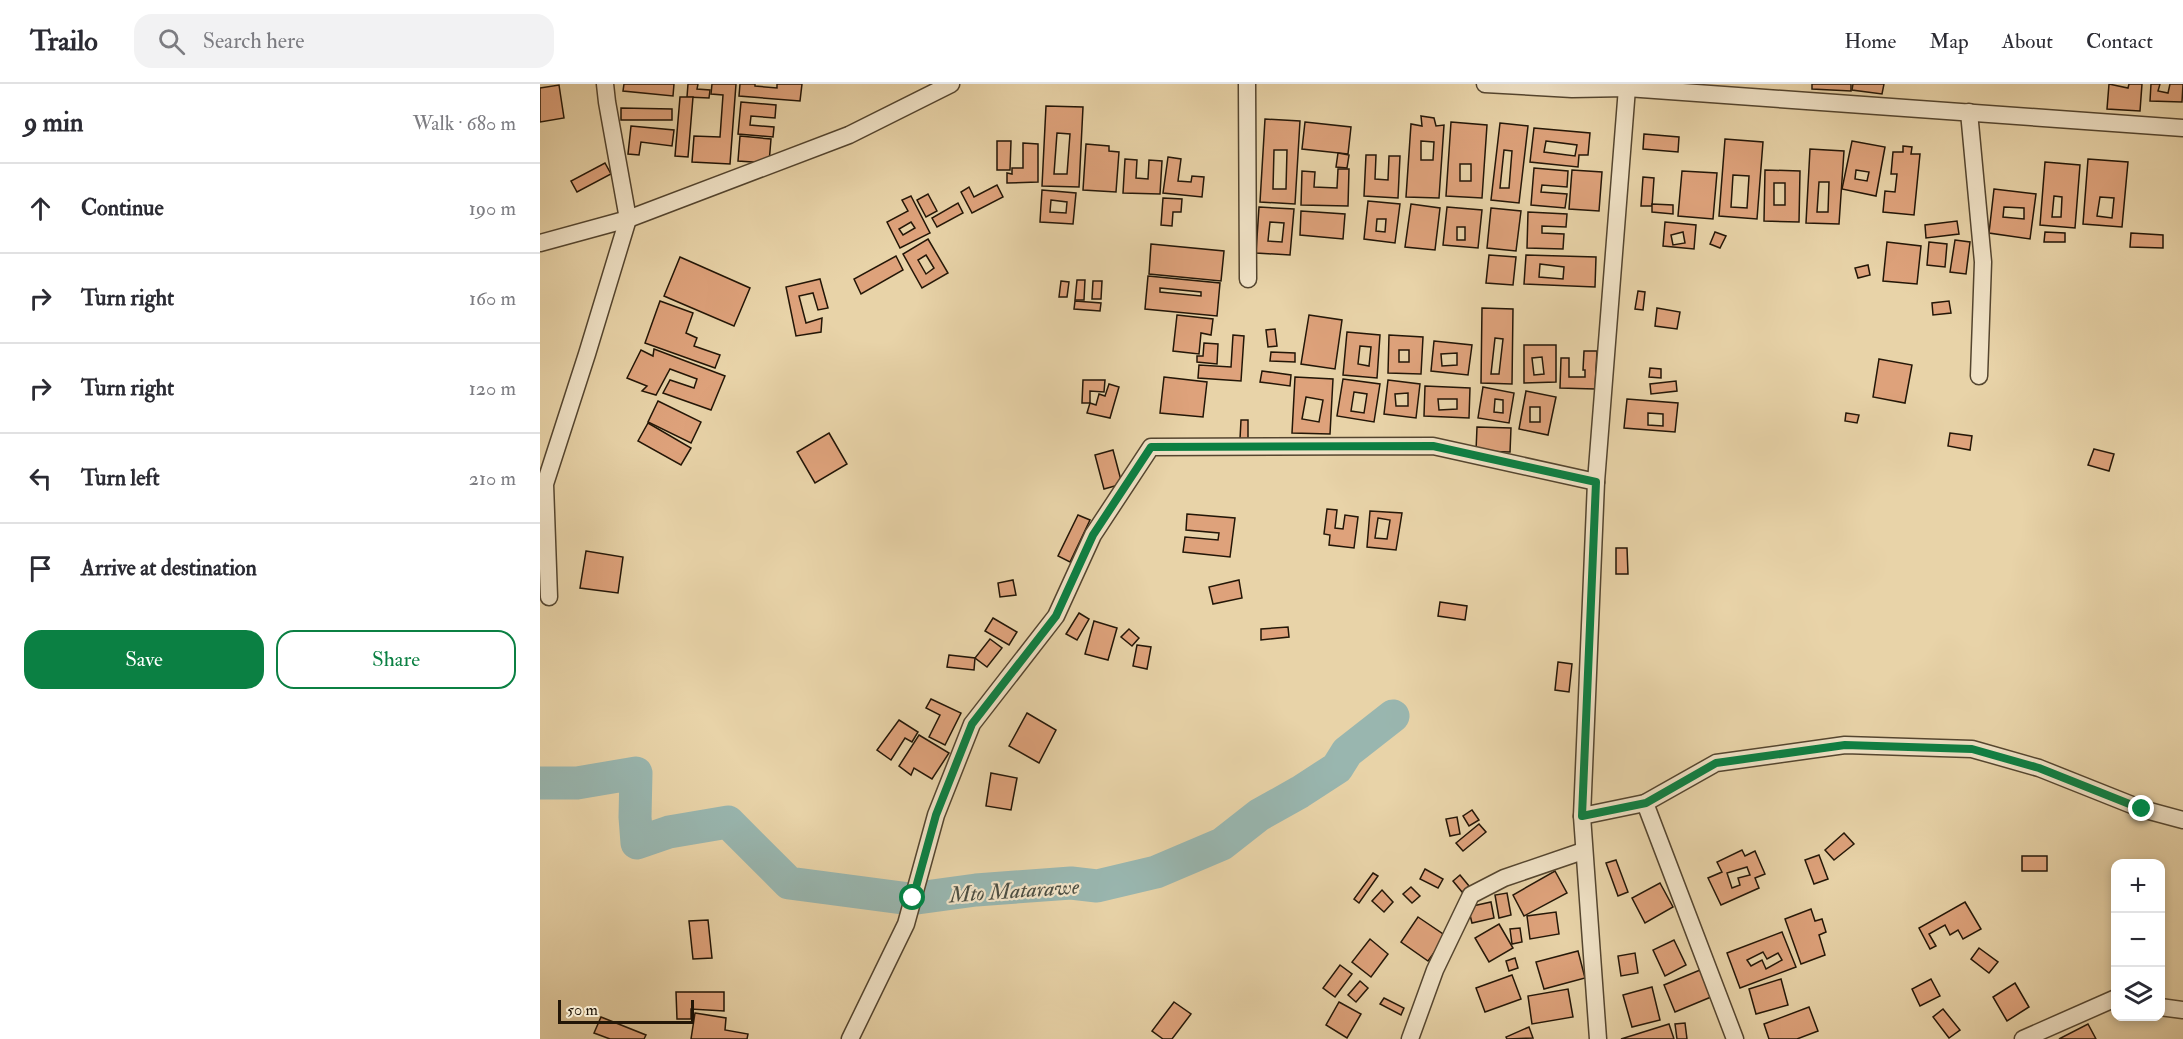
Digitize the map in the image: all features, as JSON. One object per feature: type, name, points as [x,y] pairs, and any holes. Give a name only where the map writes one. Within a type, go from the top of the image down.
[{"type":"street","points":[[549,597],[542,484],[587,354],[628,219],[606,102],[605,84]]},
{"type":"street","points":[[540,243],[628,219],[849,135],[951,84]]},
{"type":"street","points":[[1247,84],[1248,279]]},
{"type":"street","points":[[1485,84],[1627,88],[2183,128]]},
{"type":"street","points":[[1598,1039],[1582,816],[1596,482],[1627,88]]},
{"type":"street","points":[[1969,112],[1983,262],[1979,376]]},
{"type":"street","points":[[850,1039],[906,924],[936,815],[972,724],[1056,616],[1093,535],[1151,447],[1433,446],[1596,482]]},
{"type":"street","points":[[1582,816],[1646,803],[1716,763],[1845,745],[1972,749],[2039,768],[2142,809],[2183,820]]},
{"type":"street","points":[[1646,803],[1735,1039]]},
{"type":"street","points":[[1410,1039],[1435,970],[1471,894],[1504,878],[1583,851]]},
{"type":"street","points":[[2023,1039],[2111,1000]]},
{"type":"street","points":[[2165,1008],[2183,1010]]},
{"type":"building","points":[[624,84],[674,84],[673,96],[623,91]]},
{"type":"building","points":[[688,84],[698,84],[697,89],[710,90],[709,98],[687,97]]},
{"type":"building","points":[[712,84],[736,84],[730,164],[692,162],[694,136],[720,137],[723,95],[711,94]]},
{"type":"building","points":[[740,84],[777,88],[777,84],[802,84],[800,101],[739,96]]},
{"type":"building","points":[[1812,84],[1851,84],[1851,91],[1812,89]]},
{"type":"building","points":[[1853,84],[1884,84],[1882,94],[1852,90]]},
{"type":"building","points":[[2109,84],[2128,88],[2129,84],[2142,84],[2140,111],[2107,109]]},
{"type":"building","points":[[2151,84],[2160,84],[2158,91],[2168,93],[2170,84],[2183,84],[2182,102],[2150,101]]},
{"type":"building","points":[[559,85],[564,118],[540,122],[540,88]]},
{"type":"building","points":[[680,97],[693,97],[688,157],[675,156]]},
{"type":"building","points":[[741,102],[776,105],[775,118],[751,116],[750,125],[774,127],[773,137],[738,134]]},
{"type":"building","points":[[1046,106],[1083,107],[1079,187],[1042,186]],"holes":[[[1057,133],[1070,134],[1067,174],[1054,174]]]},
{"type":"building","points":[[621,108],[672,109],[672,120],[621,120]]},
{"type":"building","points":[[1421,116],[1434,118],[1436,126],[1444,125],[1439,198],[1406,197],[1411,124],[1422,126]],"holes":[[[1421,141],[1434,142],[1433,160],[1421,160]]]},
{"type":"building","points":[[1265,119],[1300,121],[1295,204],[1260,202]],"holes":[[[1274,150],[1287,150],[1286,189],[1273,189]]]},
{"type":"building","points":[[1305,122],[1351,127],[1348,154],[1302,149]]},
{"type":"building","points":[[1451,122],[1487,125],[1482,198],[1446,196]],"holes":[[[1460,164],[1471,164],[1471,181],[1460,181]]]},
{"type":"building","points":[[1500,123],[1528,126],[1519,203],[1491,200]],"holes":[[[1504,150],[1512,151],[1509,188],[1500,188]]]},
{"type":"building","points":[[631,126],[674,130],[672,146],[641,142],[639,155],[628,154]]},
{"type":"building","points":[[1534,128],[1590,133],[1588,155],[1579,155],[1578,167],[1530,162]],"holes":[[[1546,141],[1577,145],[1575,156],[1544,152]]]},
{"type":"building","points":[[1644,134],[1679,137],[1678,152],[1643,149]]},
{"type":"building","points":[[740,136],[771,139],[769,163],[738,161]]},
{"type":"building","points":[[1725,139],[1763,142],[1757,219],[1719,216]],"holes":[[[1733,175],[1749,176],[1747,208],[1731,207]]]},
{"type":"building","points":[[997,141],[1011,141],[1010,170],[997,170]]},
{"type":"building","points":[[1852,141],[1885,147],[1876,196],[1842,189]],"holes":[[[1856,170],[1869,172],[1867,181],[1855,179]]]},
{"type":"building","points":[[1023,143],[1038,144],[1038,182],[1007,183],[1007,173],[1012,174],[1012,168],[1023,168]]},
{"type":"building","points":[[1086,144],[1109,146],[1109,151],[1119,152],[1116,192],[1083,190]]},
{"type":"building","points":[[1903,146],[1912,147],[1911,154],[1920,154],[1914,215],[1883,212],[1885,191],[1895,192],[1897,174],[1891,174],[1893,152],[1903,152]]},
{"type":"building","points":[[1810,149],[1844,151],[1839,224],[1806,223]],"holes":[[[1819,182],[1829,182],[1828,212],[1817,212]]]},
{"type":"building","points":[[1338,153],[1349,155],[1347,168],[1336,167]]},
{"type":"building","points":[[1366,155],[1376,155],[1375,179],[1388,180],[1389,156],[1400,156],[1398,198],[1364,196]]},
{"type":"building","points":[[1168,157],[1181,159],[1178,181],[1191,182],[1192,176],[1204,177],[1202,197],[1163,193]]},
{"type":"building","points":[[1125,159],[1137,160],[1136,178],[1148,179],[1149,160],[1162,161],[1160,194],[1123,193]]},
{"type":"building","points":[[2088,159],[2128,162],[2122,227],[2083,224]],"holes":[[[2100,197],[2114,198],[2112,218],[2097,216]]]},
{"type":"building","points":[[2045,162],[2080,165],[2075,228],[2040,225]],"holes":[[[2054,196],[2062,197],[2061,217],[2052,217]]]},
{"type":"building","points":[[605,163],[611,174],[577,192],[571,181]]},
{"type":"building","points":[[1534,168],[1568,171],[1567,187],[1542,185],[1541,192],[1567,194],[1565,208],[1531,205]]},
{"type":"building","points":[[1338,169],[1349,169],[1348,206],[1301,205],[1302,171],[1315,172],[1314,187],[1337,188]]},
{"type":"building","points":[[1572,170],[1602,172],[1599,211],[1569,209]]},
{"type":"building","points":[[1765,170],[1800,171],[1799,222],[1764,221]],"holes":[[[1774,183],[1785,183],[1785,205],[1774,205]]]},
{"type":"building","points":[[1682,171],[1717,173],[1713,219],[1678,216]]},
{"type":"building","points":[[1643,177],[1654,178],[1652,206],[1641,206]]},
{"type":"building","points":[[997,185],[1003,197],[972,213],[961,192],[969,187],[974,197]]},
{"type":"building","points":[[1994,189],[2036,194],[2030,239],[1989,233]],"holes":[[[2004,207],[2024,208],[2024,219],[2003,217]]]},
{"type":"building","points":[[1042,190],[1076,193],[1073,224],[1040,222]],"holes":[[[1051,200],[1067,202],[1066,213],[1050,212]]]},
{"type":"building","points":[[928,194],[937,211],[926,217],[917,200]]},
{"type":"building","points":[[911,196],[930,233],[900,248],[887,222],[908,211],[902,200]],"holes":[[[911,222],[915,228],[903,235],[899,229]]]},
{"type":"building","points":[[1163,198],[1182,199],[1181,212],[1173,212],[1172,226],[1161,225]]},
{"type":"building","points":[[1368,201],[1400,204],[1395,243],[1364,239]],"holes":[[[1377,219],[1386,219],[1385,232],[1376,231]]]},
{"type":"building","points":[[958,203],[963,213],[937,227],[932,218]]},
{"type":"building","points":[[1411,204],[1440,208],[1435,250],[1405,247]]},
{"type":"building","points":[[1652,204],[1673,205],[1673,214],[1652,212]]},
{"type":"building","points":[[1259,207],[1294,209],[1290,255],[1256,253]],"holes":[[[1270,222],[1284,223],[1282,242],[1268,241]]]},
{"type":"building","points":[[1447,207],[1482,210],[1478,248],[1443,245]],"holes":[[[1457,227],[1465,227],[1465,240],[1457,240]]]},
{"type":"building","points":[[1491,208],[1521,211],[1516,251],[1487,248]]},
{"type":"building","points":[[1301,211],[1345,214],[1343,239],[1300,235]]},
{"type":"building","points":[[1528,212],[1567,214],[1566,227],[1542,226],[1542,233],[1564,234],[1563,249],[1527,248]]},
{"type":"building","points":[[1957,221],[1959,234],[1926,238],[1925,225]]},
{"type":"building","points":[[1665,222],[1696,225],[1694,249],[1663,246]],"holes":[[[1683,232],[1685,243],[1673,245],[1671,235]]]},
{"type":"building","points":[[1715,232],[1726,236],[1720,248],[1710,244]]},
{"type":"building","points":[[2045,232],[2065,233],[2065,242],[2044,242]]},
{"type":"building","points":[[2131,233],[2163,235],[2163,248],[2130,247]]},
{"type":"building","points":[[928,239],[948,273],[922,288],[903,254]],"holes":[[[926,255],[934,268],[926,274],[918,260]]]},
{"type":"building","points":[[1955,240],[1970,242],[1966,274],[1950,272]]},
{"type":"building","points":[[1887,242],[1921,246],[1917,284],[1883,281]]},
{"type":"building","points":[[1929,242],[1947,244],[1945,267],[1927,265]]},
{"type":"building","points":[[1151,244],[1224,251],[1221,281],[1149,274]]},
{"type":"building","points":[[1489,255],[1516,257],[1513,285],[1486,283]]},
{"type":"building","points":[[1526,255],[1596,257],[1595,287],[1524,284]],"holes":[[[1540,264],[1564,267],[1563,279],[1539,277]]]},
{"type":"building","points":[[896,256],[903,270],[861,294],[854,279]]},
{"type":"building","points":[[680,257],[750,288],[734,326],[664,296]]},
{"type":"building","points":[[1868,265],[1870,275],[1858,278],[1855,268]]},
{"type":"building","points":[[1148,276],[1220,283],[1217,316],[1145,309]],"holes":[[[1160,288],[1201,292],[1201,296],[1160,292]]]},
{"type":"building","points":[[820,279],[828,308],[818,310],[813,293],[799,296],[806,323],[822,318],[821,332],[796,336],[786,287]]},
{"type":"building","points":[[1077,280],[1085,280],[1084,300],[1075,300]]},
{"type":"building","points":[[1061,281],[1069,282],[1067,297],[1059,297]]},
{"type":"building","points":[[1093,281],[1102,281],[1101,299],[1092,299]]},
{"type":"building","points":[[1638,291],[1645,292],[1643,310],[1635,309]]},
{"type":"building","points":[[660,301],[693,313],[686,333],[697,338],[694,346],[720,355],[715,368],[645,343]]},
{"type":"building","points":[[1075,301],[1101,303],[1100,311],[1074,309]]},
{"type":"building","points":[[1949,301],[1951,313],[1933,315],[1932,303]]},
{"type":"building","points":[[1482,308],[1513,309],[1512,384],[1481,383]],"holes":[[[1495,338],[1503,339],[1499,374],[1491,374]]]},
{"type":"building","points":[[1657,308],[1680,312],[1677,329],[1655,326]]},
{"type":"building","points":[[1177,315],[1213,319],[1211,335],[1201,333],[1199,354],[1173,351]]},
{"type":"building","points":[[1309,315],[1342,320],[1335,369],[1301,364]]},
{"type":"building","points":[[1275,329],[1277,346],[1268,347],[1266,330]]},
{"type":"building","points":[[1347,332],[1380,335],[1377,378],[1343,375]],"holes":[[[1360,346],[1371,347],[1369,366],[1358,364]]]},
{"type":"building","points":[[1233,335],[1244,336],[1241,381],[1198,378],[1199,365],[1231,367]]},
{"type":"building","points":[[1389,335],[1423,337],[1421,374],[1388,373]],"holes":[[[1399,350],[1409,350],[1409,362],[1399,362]]]},
{"type":"building","points":[[1434,341],[1472,345],[1468,375],[1431,371]],"holes":[[[1457,353],[1457,365],[1442,366],[1441,354]]]},
{"type":"building","points":[[1204,343],[1218,344],[1217,364],[1197,362],[1197,356],[1203,356]]},
{"type":"building","points":[[1524,345],[1556,345],[1556,382],[1524,383]],"holes":[[[1542,357],[1544,374],[1534,375],[1532,358]]]},
{"type":"building","points":[[654,349],[725,376],[711,410],[663,393],[670,380],[694,388],[697,379],[670,369],[656,395],[642,391],[647,386],[627,378],[641,350],[653,356]]},
{"type":"building","points":[[1584,351],[1597,351],[1595,389],[1560,388],[1561,358],[1569,358],[1569,377],[1585,377]]},
{"type":"building","points":[[1271,352],[1295,353],[1295,362],[1270,361]]},
{"type":"building","points":[[1879,359],[1912,365],[1905,403],[1873,397]]},
{"type":"building","points":[[1650,368],[1661,369],[1661,378],[1649,377]]},
{"type":"building","points":[[1262,371],[1291,375],[1290,386],[1260,382]]},
{"type":"building","points":[[1164,377],[1207,382],[1203,417],[1160,413]]},
{"type":"building","points":[[1295,377],[1333,379],[1330,434],[1292,433]],"holes":[[[1306,397],[1323,400],[1319,422],[1302,419]]]},
{"type":"building","points":[[1343,379],[1380,384],[1374,422],[1337,416]],"holes":[[[1354,392],[1367,394],[1364,413],[1351,411]]]},
{"type":"building","points":[[1083,380],[1105,380],[1104,392],[1090,391],[1090,403],[1082,403]]},
{"type":"building","points":[[1388,380],[1420,384],[1416,418],[1384,414]],"holes":[[[1408,393],[1408,406],[1396,406],[1395,394]]]},
{"type":"building","points":[[1676,381],[1677,391],[1651,394],[1650,384]]},
{"type":"building","points":[[1109,384],[1119,387],[1110,418],[1087,413],[1090,403],[1096,405],[1099,394],[1105,396]]},
{"type":"building","points":[[1425,386],[1470,388],[1469,418],[1424,416]],"holes":[[[1438,399],[1457,399],[1457,409],[1439,410]]]},
{"type":"building","points":[[1483,387],[1514,393],[1509,423],[1478,418]],"holes":[[[1495,399],[1503,400],[1503,413],[1494,412]]]},
{"type":"building","points":[[1526,391],[1556,397],[1548,435],[1519,429]],"holes":[[[1530,407],[1540,407],[1540,422],[1530,422]]]},
{"type":"building","points":[[1627,399],[1678,403],[1675,432],[1624,428]],"holes":[[[1648,413],[1663,414],[1663,426],[1648,425]]]},
{"type":"building","points":[[658,401],[701,422],[691,443],[648,422]]},
{"type":"building","points":[[1846,413],[1859,415],[1857,423],[1845,421]]},
{"type":"building","points":[[1241,420],[1248,420],[1248,439],[1240,439]]},
{"type":"building","points":[[648,423],[691,448],[681,465],[638,441]]},
{"type":"building","points":[[1477,427],[1511,428],[1510,452],[1476,451]]},
{"type":"building","points":[[829,433],[847,464],[815,483],[797,452]]},
{"type":"building","points":[[1950,433],[1972,436],[1970,450],[1948,446]]},
{"type":"building","points":[[2094,449],[2114,454],[2109,471],[2088,465]]},
{"type":"building","points":[[1113,450],[1122,484],[1104,489],[1095,455]]},
{"type":"building","points":[[1327,509],[1337,510],[1335,528],[1343,529],[1345,515],[1358,517],[1354,548],[1329,545],[1330,535],[1324,534]]},
{"type":"building","points":[[1370,511],[1402,513],[1396,550],[1367,547]],"holes":[[[1378,518],[1390,520],[1387,539],[1375,538]]]},
{"type":"building","points":[[1187,514],[1235,518],[1230,557],[1183,552],[1185,537],[1218,540],[1219,533],[1186,530]]},
{"type":"building","points":[[1078,515],[1090,520],[1070,562],[1058,556]]},
{"type":"building","points":[[1616,548],[1627,548],[1628,574],[1616,574]]},
{"type":"building","points":[[586,551],[623,557],[618,593],[580,588]]},
{"type":"building","points":[[1013,580],[1016,595],[1000,597],[998,583]]},
{"type":"building","points":[[1239,580],[1242,598],[1213,604],[1209,587]]},
{"type":"building","points":[[1440,602],[1467,606],[1465,620],[1438,616]]},
{"type":"building","points":[[1079,613],[1089,619],[1077,640],[1066,634]]},
{"type":"building","points":[[993,618],[1017,632],[1009,645],[985,631]]},
{"type":"building","points":[[1094,621],[1117,628],[1108,660],[1085,654]]},
{"type":"building","points":[[1288,627],[1289,637],[1261,640],[1261,629]]},
{"type":"building","points":[[1129,629],[1139,638],[1132,646],[1121,637]]},
{"type":"building","points":[[990,639],[1002,648],[987,667],[975,658]]},
{"type":"building","points":[[1137,645],[1151,647],[1147,669],[1133,666]]},
{"type":"building","points":[[949,655],[975,658],[974,670],[947,667]]},
{"type":"building","points":[[1558,662],[1572,664],[1569,692],[1555,690]]},
{"type":"building","points":[[931,699],[961,713],[945,745],[929,737],[940,715],[926,708]]},
{"type":"building","points":[[1027,713],[1056,730],[1039,763],[1009,746]]},
{"type":"building","points":[[899,720],[918,732],[912,742],[905,738],[891,760],[877,750]]},
{"type":"building","points":[[919,735],[949,753],[932,779],[914,768],[911,775],[899,766]]},
{"type":"building","points":[[991,773],[1017,778],[1011,810],[986,806]]},
{"type":"building","points":[[1472,810],[1479,820],[1469,826],[1463,816]]},
{"type":"building","points":[[1457,817],[1460,834],[1450,836],[1446,819]]},
{"type":"building","points":[[1479,824],[1486,832],[1463,851],[1456,843]]},
{"type":"building","points":[[1844,833],[1854,844],[1834,860],[1825,850]]},
{"type":"building","points":[[1742,850],[1745,856],[1755,851],[1765,874],[1755,878],[1759,888],[1721,905],[1708,878],[1722,872],[1717,862]],"holes":[[[1747,867],[1750,875],[1738,878],[1740,885],[1732,888],[1727,873]]]},
{"type":"building","points":[[1819,855],[1828,879],[1814,884],[1805,860]]},
{"type":"building","points":[[2022,856],[2047,856],[2047,871],[2022,871]]},
{"type":"building","points":[[1616,860],[1628,892],[1618,896],[1606,863]]},
{"type":"building","points":[[1425,869],[1443,879],[1438,888],[1420,879]]},
{"type":"building","points":[[1555,871],[1567,893],[1524,916],[1513,895]]},
{"type":"building","points":[[1373,873],[1378,876],[1359,903],[1354,899]]},
{"type":"building","points":[[1460,875],[1469,886],[1462,892],[1453,881]]},
{"type":"building","points":[[1660,883],[1673,907],[1645,923],[1632,898]]},
{"type":"building","points":[[1411,887],[1420,896],[1412,903],[1403,894]]},
{"type":"building","points":[[1382,890],[1393,902],[1384,912],[1372,901]]},
{"type":"building","points":[[1507,893],[1511,915],[1499,918],[1495,895]]},
{"type":"building","points":[[1491,902],[1494,918],[1472,923],[1468,907]]},
{"type":"building","points":[[1965,902],[1981,929],[1963,939],[1958,930],[1950,935],[1945,925],[1929,934],[1936,946],[1930,949],[1919,928]]},
{"type":"building","points":[[1811,909],[1815,921],[1822,919],[1826,932],[1819,935],[1825,955],[1801,964],[1785,919]]},
{"type":"building","points":[[1556,912],[1559,934],[1530,939],[1527,916]]},
{"type":"building","points":[[1418,917],[1446,936],[1428,961],[1401,942]]},
{"type":"building","points":[[708,920],[712,958],[693,959],[689,921]]},
{"type":"building","points":[[1499,924],[1513,948],[1489,962],[1475,938]]},
{"type":"building","points":[[1520,928],[1522,942],[1512,944],[1510,929]]},
{"type":"building","points":[[1782,932],[1796,967],[1740,988],[1727,953]],"holes":[[[1763,952],[1767,959],[1778,953],[1782,960],[1766,969],[1762,960],[1751,966],[1747,960]]]},
{"type":"building","points":[[1370,939],[1388,954],[1371,977],[1352,962]]},
{"type":"building","points":[[1674,940],[1686,965],[1665,976],[1653,950]]},
{"type":"building","points":[[1979,948],[1998,962],[1989,973],[1971,959]]},
{"type":"building","points":[[1578,951],[1585,978],[1544,989],[1536,962]]},
{"type":"building","points":[[1635,953],[1638,973],[1621,976],[1618,956]]},
{"type":"building","points":[[1515,958],[1518,968],[1509,971],[1506,961]]},
{"type":"building","points":[[1340,965],[1352,974],[1335,997],[1323,988]]},
{"type":"building","points":[[1700,970],[1711,997],[1675,1012],[1664,985]]},
{"type":"building","points":[[1512,975],[1521,999],[1485,1012],[1476,988]]},
{"type":"building","points":[[1781,979],[1788,1005],[1756,1014],[1749,989]]},
{"type":"building","points":[[1931,979],[1940,996],[1920,1006],[1912,989]]},
{"type":"building","points":[[1360,981],[1368,988],[1356,1002],[1348,995]]},
{"type":"building","points":[[2015,983],[2029,1007],[2007,1021],[1993,997]]},
{"type":"building","points":[[1652,987],[1660,1020],[1632,1027],[1623,995]]},
{"type":"building","points":[[1568,989],[1573,1017],[1532,1024],[1528,996]]},
{"type":"building","points":[[676,992],[724,992],[724,1011],[691,1009],[691,1019],[677,1019]]},
{"type":"building","points":[[1384,998],[1404,1008],[1401,1015],[1380,1004]]},
{"type":"building","points":[[1174,1002],[1191,1014],[1172,1039],[1163,1039],[1152,1031]]},
{"type":"building","points":[[1339,1002],[1361,1014],[1347,1038],[1326,1025]]},
{"type":"building","points":[[1809,1007],[1818,1031],[1797,1039],[1769,1039],[1764,1024]]},
{"type":"building","points":[[1943,1009],[1960,1030],[1949,1038],[1933,1017]]},
{"type":"building","points":[[695,1013],[726,1018],[725,1030],[748,1034],[747,1039],[691,1039]]},
{"type":"building","points":[[601,1017],[646,1035],[644,1039],[610,1039],[594,1033]]},
{"type":"building","points":[[1685,1023],[1687,1039],[1677,1039],[1675,1024]]},
{"type":"building","points":[[1669,1024],[1674,1039],[1621,1039]]},
{"type":"building","points":[[2088,1024],[2096,1039],[2059,1039]]},
{"type":"building","points":[[1529,1027],[1533,1038],[1507,1039],[1506,1037]]},
{"type":"waterway","name":"Mto Matarawe","points":[[540,783],[577,783],[636,773],[637,843],[669,832],[728,822],[789,883],[910,899],[976,890],[1071,883],[1097,886],[1156,872],[1222,844],[1259,815],[1337,768],[1347,752],[1393,716]]},
{"type":"route","points":[[913,898],[936,815],[972,724],[1056,616],[1093,535],[1151,447],[1433,446],[1596,482],[1582,816],[1646,803],[1716,763],[1845,745],[1972,749],[2039,768],[2142,809]]}]
